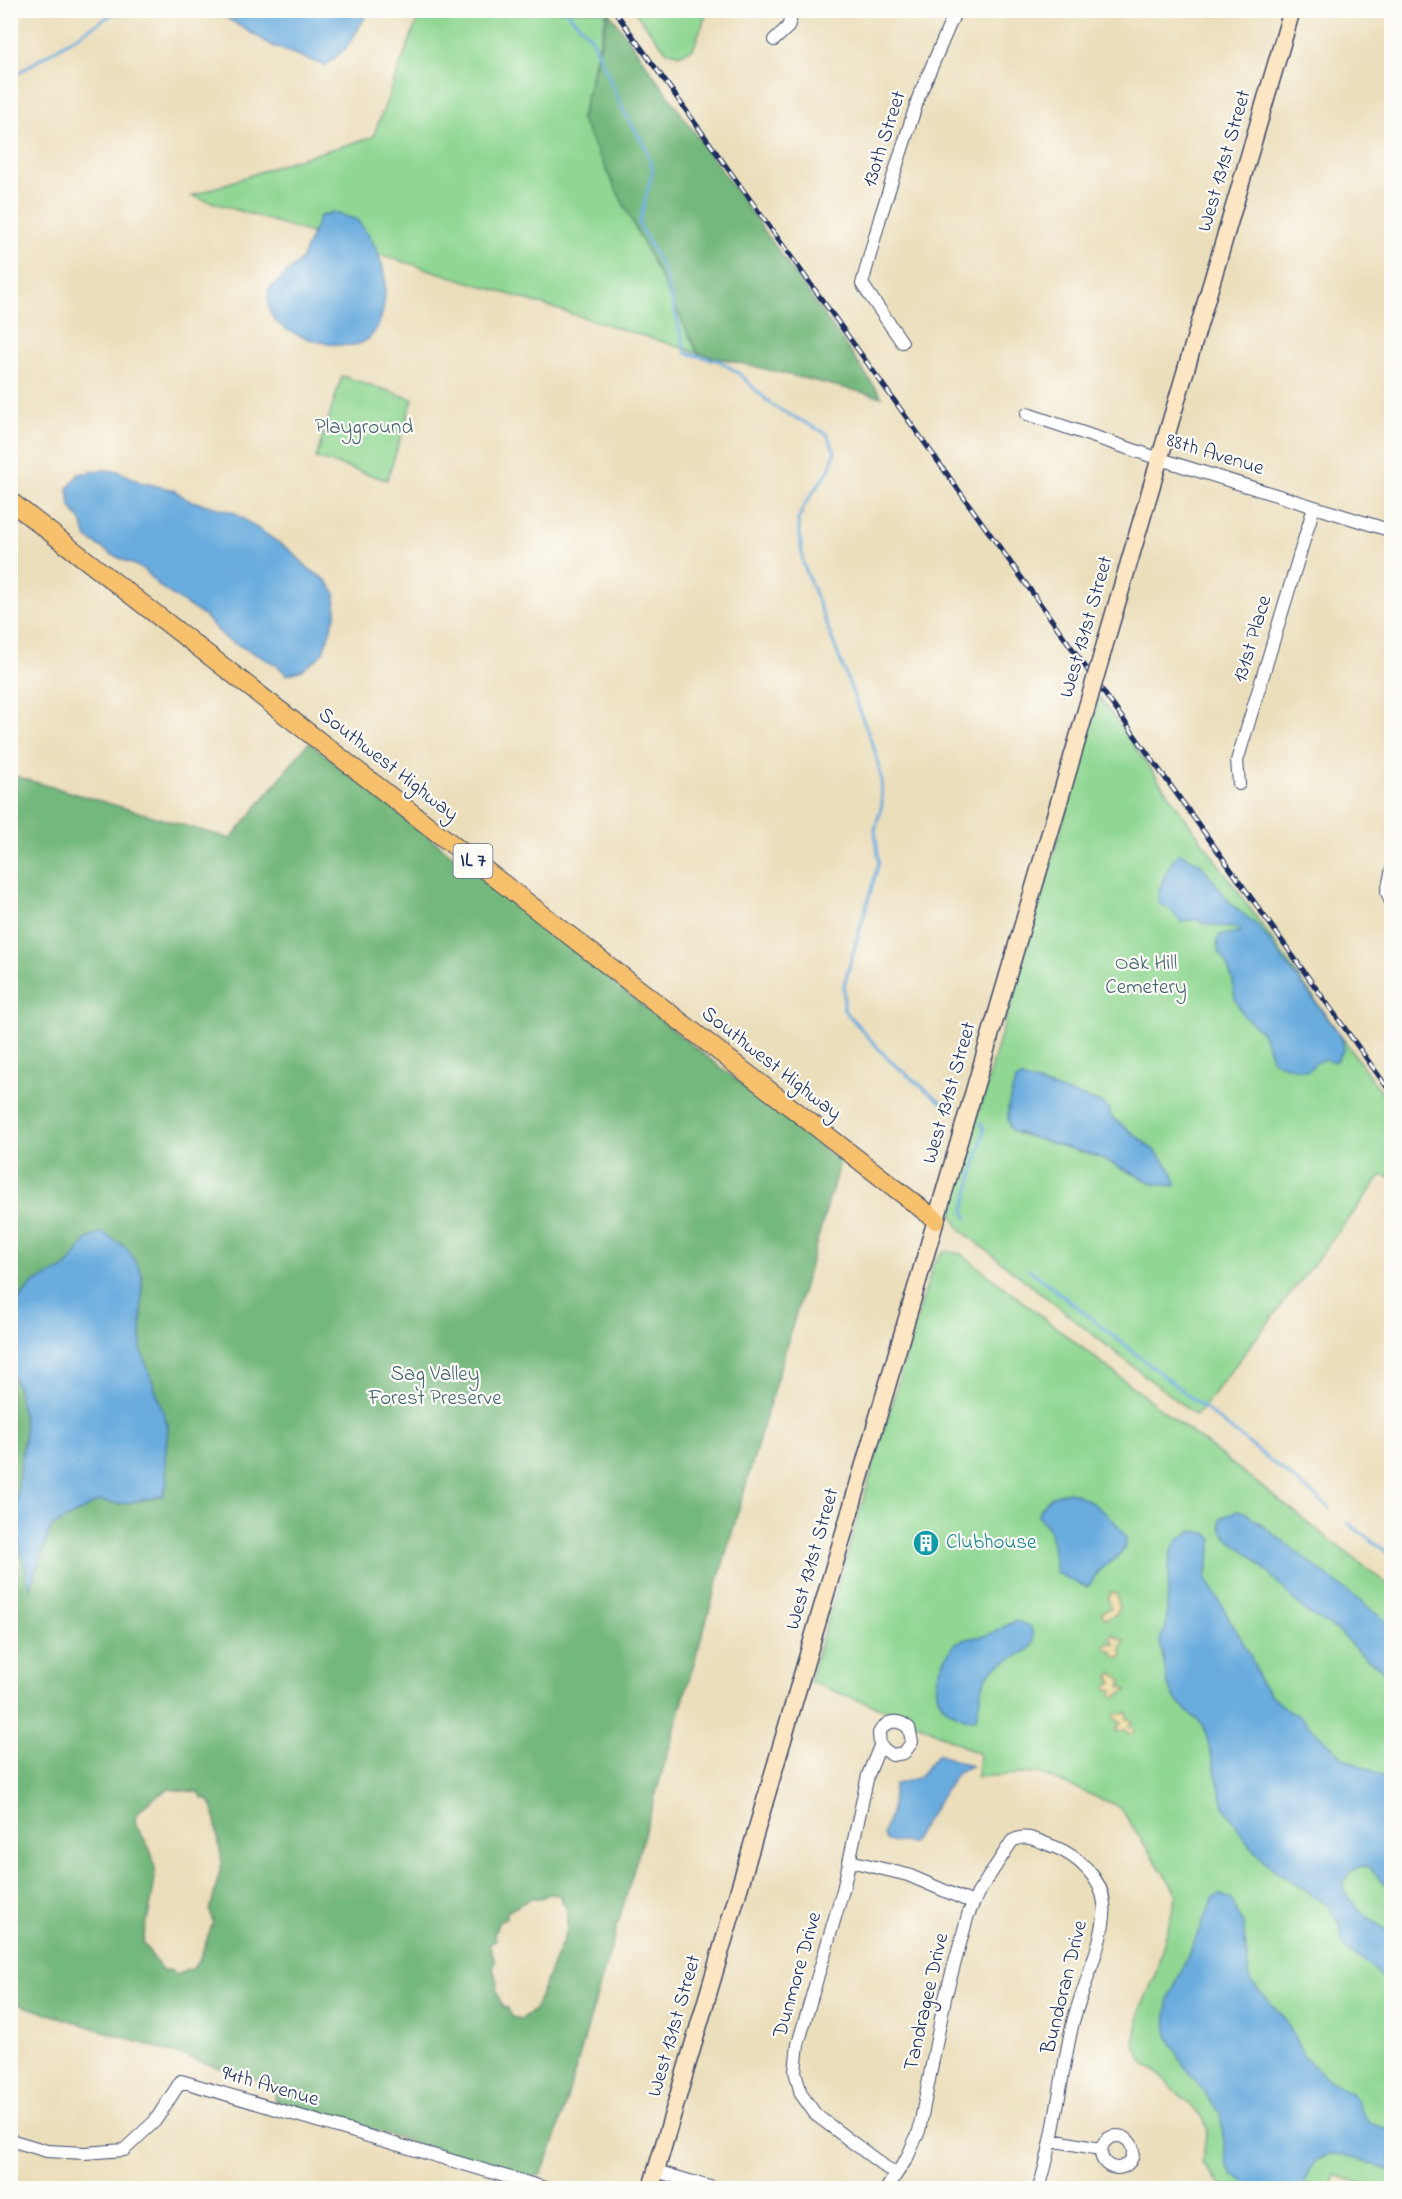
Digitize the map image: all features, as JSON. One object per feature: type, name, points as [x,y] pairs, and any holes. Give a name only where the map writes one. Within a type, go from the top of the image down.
[{"type":"main road","name":"Southwest Highway","points":[[10,501],[936,1220]]},
{"type":"street","points":[[774,40],[788,27],[793,10]]},
{"type":"street","name":"130th Street","points":[[902,342],[862,284],[880,218],[919,96],[956,10]]},
{"type":"street","name":"West 131st Street","points":[[651,2188],[1292,10]]},
{"type":"street","name":"88th Avenue","points":[[1027,414],[1160,459],[1392,531]]},
{"type":"street","name":"131st Place","points":[[1239,784],[1237,761],[1314,507]]},
{"type":"street","points":[[1392,869],[1387,892],[1392,905]]},
{"type":"street","name":"Dunmore Drive","points":[[880,1746],[868,1775],[850,1861],[798,2044],[795,2072],[801,2094],[816,2115],[896,2175]]},
{"type":"street","name":"Tandragee Drive","points":[[886,2188],[913,2146],[919,2131],[945,1998],[973,1903],[1012,1840],[1025,1836]]},
{"type":"street","name":"Bundoran Drive","points":[[1025,1836],[1065,1851],[1080,1861],[1099,1888],[1104,1906],[1102,1924],[1074,2022],[1051,2140],[1039,2188]]},
{"type":"street","points":[[850,1861],[901,1872],[973,1903]]},
{"type":"street","name":"94th Avenue","points":[[10,2140],[47,2151],[85,2153],[124,2150],[154,2121],[181,2081],[544,2188]]},
{"type":"street","points":[[1051,2140],[1101,2149]]},
{"type":"street","points":[[656,2171],[712,2188]]},
{"type":"green space","points":[[708,10],[693,49],[678,55],[675,52],[667,52],[634,11]]},
{"type":"green space","points":[[421,11],[607,11],[581,119],[698,353],[192,196],[285,163],[373,137]]},
{"type":"green space","points":[[609,12],[882,397],[698,353],[581,119]]},
{"type":"green space","name":"Playground","points":[[342,376],[413,399],[387,480],[316,458]]},
{"type":"green space","name":"Oak Hill Cemetery","points":[[1099,697],[1391,1106],[1391,1178],[1382,1175],[1196,1416],[961,1230],[954,1219],[951,1208]],"holes":[[[1021,1078],[1101,1103],[1111,1117],[1149,1146],[1170,1171],[1155,1184],[1099,1157],[1015,1133],[1010,1100]]]},
{"type":"green space","name":"Sag Valley Forest Preserve","points":[[309,742],[840,1162],[554,2143],[541,2175],[528,2177],[274,2100],[278,2086],[11,2002],[10,1370],[18,1389],[25,1429],[19,1475],[23,1551],[31,1586],[51,1527],[99,1501],[120,1504],[163,1496],[167,1482],[165,1460],[168,1426],[141,1349],[142,1274],[102,1232],[86,1240],[68,1266],[33,1283],[11,1309],[11,775],[231,839]],"holes":[[[168,1789],[198,1792],[202,1798],[209,1800],[213,1808],[222,1863],[210,1911],[213,1923],[199,1961],[191,1969],[176,1975],[170,1970],[162,1971],[143,1942],[155,1869],[152,1854],[136,1826],[135,1819],[149,1801]],[[549,1894],[559,1895],[567,1910],[567,1930],[534,2011],[521,2019],[512,2017],[507,2007],[503,2008],[496,1991],[497,1983],[493,1968],[495,1961],[489,1945],[496,1939],[494,1934],[499,1921],[507,1917],[507,1912],[531,1898],[541,1898]]]},
{"type":"green space","points":[[946,1251],[961,1254],[1391,1587],[1391,2188],[1376,2188],[1335,2175],[1331,2188],[1224,2188],[1202,2163],[1207,2129],[1204,2118],[1155,2071],[1144,2064],[1134,2044],[1141,2008],[1155,1976],[1177,1894],[1120,1807],[1039,1773],[977,1777],[979,1754],[905,1717],[809,1682],[933,1265],[941,1253]]},
{"type":"sand","points":[[1111,1592],[1117,1594],[1119,1609],[1116,1614],[1106,1619],[1101,1613],[1111,1608],[1107,1599]]},
{"type":"sand","points":[[1112,1634],[1125,1641],[1121,1648],[1123,1655],[1120,1658],[1115,1658],[1113,1652],[1105,1648],[1107,1643],[1115,1644],[1110,1638]]},
{"type":"sand","points":[[1113,1673],[1122,1680],[1120,1687],[1127,1690],[1114,1698],[1111,1695],[1113,1690],[1108,1690],[1107,1686],[1113,1682],[1109,1677]]},
{"type":"sand","points":[[1127,1713],[1127,1719],[1133,1721],[1129,1726],[1135,1730],[1131,1735],[1125,1730],[1117,1732],[1116,1729],[1121,1723],[1114,1718],[1115,1714]]},
{"type":"water","points":[[215,11],[369,11],[347,47],[325,66],[273,46]]},
{"type":"water","points":[[333,212],[357,220],[378,253],[384,276],[384,301],[377,327],[366,341],[352,345],[313,340],[287,330],[272,316],[268,299],[269,289],[301,260],[320,216]]},
{"type":"water","points":[[104,470],[118,471],[140,482],[174,490],[188,500],[233,512],[291,551],[308,568],[327,581],[335,593],[336,613],[323,652],[318,658],[302,670],[287,675],[277,665],[226,639],[205,617],[160,587],[145,570],[111,554],[87,538],[81,521],[70,506],[68,488],[79,474]]},
{"type":"water","points":[[1179,853],[1200,863],[1231,904],[1259,927],[1342,1038],[1344,1049],[1335,1062],[1324,1059],[1315,1063],[1308,1071],[1286,1066],[1273,1060],[1262,1032],[1244,1016],[1235,999],[1233,981],[1225,960],[1219,952],[1217,941],[1220,935],[1240,932],[1241,929],[1205,924],[1196,919],[1181,922],[1170,909],[1158,903],[1159,891],[1165,876]]},
{"type":"water","points":[[1021,1078],[1101,1103],[1109,1109],[1111,1117],[1160,1156],[1168,1166],[1176,1186],[1155,1184],[1099,1157],[1012,1131],[1008,1119],[1008,1106],[1016,1080]]},
{"type":"water","points":[[102,1232],[128,1249],[142,1274],[141,1349],[168,1426],[165,1460],[167,1482],[163,1496],[120,1504],[99,1501],[51,1527],[30,1587],[14,1522],[25,1429],[18,1389],[11,1370],[11,1309],[33,1283],[68,1266],[86,1240]]},
{"type":"water","points":[[1068,1492],[1083,1498],[1103,1511],[1125,1536],[1126,1542],[1121,1552],[1097,1573],[1092,1583],[1086,1587],[1056,1573],[1050,1531],[1038,1516],[1042,1506],[1049,1499]]},
{"type":"water","points":[[1237,1510],[1246,1513],[1391,1625],[1391,1676],[1361,1654],[1337,1630],[1305,1611],[1253,1557],[1226,1537],[1221,1527],[1221,1519]]},
{"type":"water","points":[[1191,1531],[1206,1533],[1213,1539],[1206,1579],[1250,1654],[1261,1684],[1279,1704],[1299,1716],[1345,1759],[1380,1774],[1391,1782],[1391,1889],[1369,1868],[1362,1866],[1350,1872],[1344,1884],[1351,1901],[1391,1935],[1391,2018],[1386,1982],[1369,1964],[1344,1948],[1339,1923],[1328,1906],[1272,1868],[1248,1843],[1224,1806],[1204,1726],[1179,1704],[1168,1686],[1160,1640],[1166,1627],[1170,1556],[1176,1542]]},
{"type":"water","points":[[1016,1621],[1030,1626],[1033,1643],[1022,1654],[990,1672],[982,1688],[976,1718],[962,1717],[945,1707],[939,1699],[937,1682],[942,1664],[952,1647],[959,1641],[991,1634]]},
{"type":"water","points":[[938,1754],[971,1766],[957,1772],[912,1843],[887,1841],[883,1834],[891,1814],[894,1785],[919,1777]]},
{"type":"water","points":[[1221,1895],[1231,1899],[1243,1925],[1250,1981],[1285,2019],[1304,2057],[1329,2080],[1353,2094],[1369,2123],[1391,2130],[1391,2171],[1338,2154],[1327,2155],[1317,2160],[1309,2171],[1304,2188],[1253,2188],[1232,2174],[1227,2165],[1220,2113],[1183,2064],[1168,2035],[1166,2017],[1169,1999],[1214,1897]]},
{"type":"waterway","points":[[10,78],[119,10]]},
{"type":"waterway","points":[[565,10],[592,38],[622,108],[646,148],[653,169],[639,224],[664,271],[686,353],[720,361],[738,373],[773,406],[827,434],[835,452],[829,470],[805,504],[798,520],[803,563],[875,751],[881,777],[882,804],[875,830],[879,862],[844,985],[844,1010],[890,1061],[951,1110]]},
{"type":"waterway","points":[[968,1218],[964,1212],[984,1129],[981,1124]]},
{"type":"waterway","points":[[1029,1269],[1330,1508]]},
{"type":"waterway","points":[[1348,1523],[1392,1556]]},
{"type":"railway","points":[[614,10],[1392,1094]]},
{"type":"place","name":"Clubhouse","points":[[926,1543]]}]
